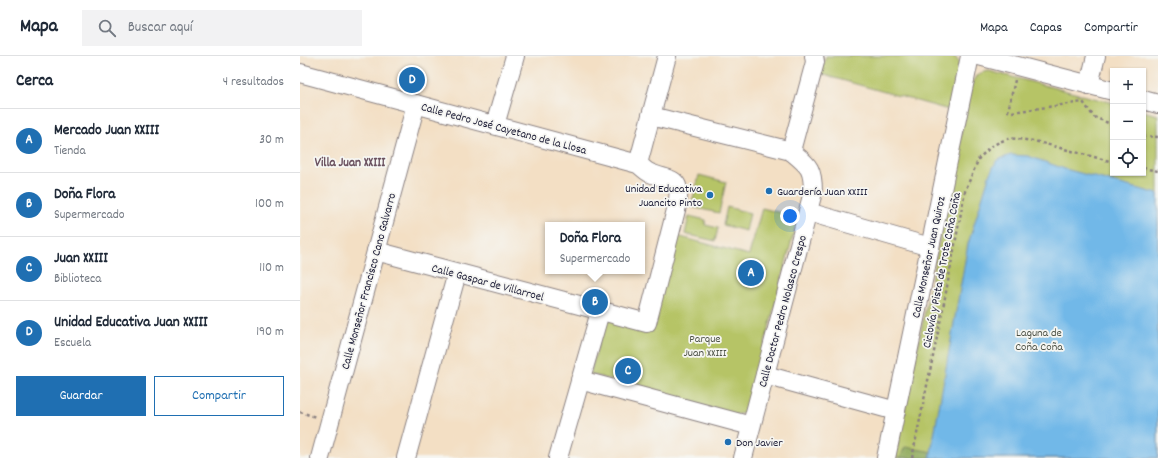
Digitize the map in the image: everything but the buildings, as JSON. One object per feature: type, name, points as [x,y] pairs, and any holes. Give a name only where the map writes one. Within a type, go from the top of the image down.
[{"type":"street","points":[[495,125],[515,56]]},
{"type":"street","points":[[638,164],[667,56]]},
{"type":"street","points":[[651,116],[791,150],[815,62],[814,56]]},
{"type":"street","name":"Calle Monseñor Juan Quiroz","points":[[886,458],[970,56]]},
{"type":"street","points":[[979,56],[1110,90]]},
{"type":"street","points":[[1089,85],[1096,56]]},
{"type":"street","name":"Calle Pedro José Cayetano de la Llosa","points":[[300,73],[638,164],[648,172],[673,180],[678,186],[679,195],[647,324],[600,312]]},
{"type":"street","points":[[1146,101],[1158,104]]},
{"type":"street","name":"Calle Monseñor Francisco Cano Galvarro","points":[[320,458],[416,104]]},
{"type":"street","name":"Calle Doctor Pedro Nolasco Crespo","points":[[743,458],[813,192],[813,177],[810,169],[791,150]]},
{"type":"street","points":[[808,212],[930,247]]},
{"type":"street","name":"Calle Gaspar de Villarroel","points":[[376,251],[600,312]]},
{"type":"street","points":[[406,458],[457,273]]},
{"type":"street","points":[[558,458],[600,312]]},
{"type":"street","points":[[765,374],[896,411]]},
{"type":"street","points":[[580,380],[751,426]]},
{"type":"path","points":[[1018,66],[1008,111],[1012,112],[1083,102],[1094,117],[1110,125]]},
{"type":"path","points":[[1146,136],[1158,137]]},
{"type":"path","name":"Ciclovía y Pista de Trote Coña Coña","points":[[912,458],[944,308],[965,191],[979,158],[993,145],[1009,138],[1034,141],[1110,161]]},
{"type":"path","points":[[1146,169],[1158,171]]},
{"type":"green space","points":[[826,56],[955,57],[959,62],[959,68],[949,110],[820,74]]},
{"type":"green space","name":"Laguna de Coña Coña","points":[[989,71],[1110,102],[1110,176],[1146,176],[1146,112],[1158,115],[1158,458],[895,458],[971,85],[974,79],[983,72]]},
{"type":"green space","points":[[699,175],[726,182],[719,213],[691,207]]},
{"type":"green space","points":[[727,207],[750,213],[746,231],[723,225]]},
{"type":"green space","name":"Parque Juan XXIII","points":[[762,208],[797,217],[748,409],[744,413],[734,415],[590,374],[605,319],[644,328],[677,236],[749,255]]},
{"type":"green space","points":[[689,216],[706,220],[705,225],[718,228],[715,241],[685,234]]},
{"type":"green space","points":[[905,447],[938,453],[950,458],[900,458]]},
{"type":"water","name":"Laguna de Coña Coña","points":[[1011,155],[1028,156],[1065,169],[1158,194],[1158,458],[930,458],[968,244],[990,173],[997,160]]},
{"type":"place","name":"Unidad Educativa Juan XXIII","points":[[412,80]]},
{"type":"place","name":"Guardería Juan XXIII","points":[[769,191]]},
{"type":"place","name":"Unidad Educativa Juancito Pinto","points":[[710,195]]},
{"type":"place","name":"Mercado Juan XXIII","points":[[751,273]]},
{"type":"place","name":"Doña Flora","points":[[595,302]]},
{"type":"place","name":"Juan XXIII","points":[[628,371]]},
{"type":"place","name":"Don Javier","points":[[728,442]]},
{"type":"district","name":"Villa Juan XXIII","points":[[350,161]]}]
